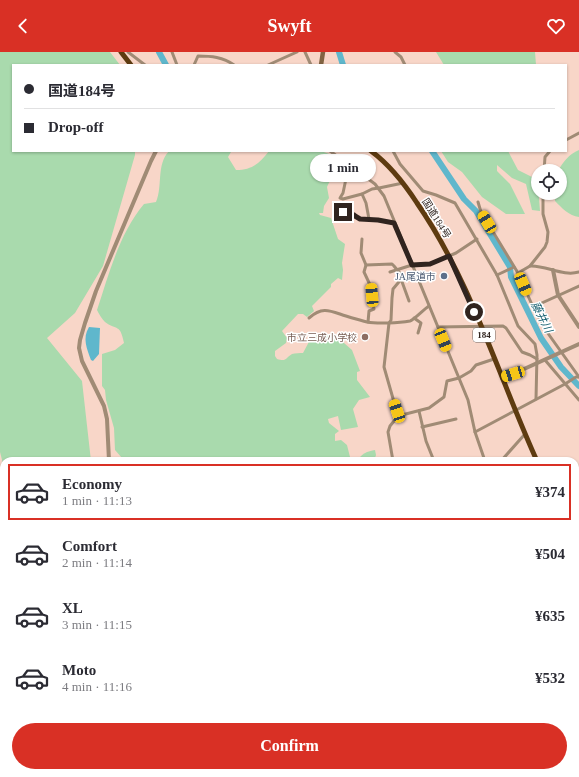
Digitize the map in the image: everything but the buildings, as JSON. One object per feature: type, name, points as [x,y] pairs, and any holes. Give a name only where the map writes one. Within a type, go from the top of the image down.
[{"type":"highway","points":[[121,52],[130,64]]},
{"type":"highway","name":"国道184号","points":[[372,152],[385,162],[403,183],[424,213],[449,256],[481,326],[535,457]]},
{"type":"main road","points":[[320,64],[323,52]]},
{"type":"street","points":[[128,52],[144,64]]},
{"type":"street","points":[[172,52],[177,64]]},
{"type":"street","points":[[270,64],[297,52]]},
{"type":"street","points":[[305,52],[311,64]]},
{"type":"street","points":[[395,52],[401,57],[404,64]]},
{"type":"street","points":[[194,64],[198,56],[214,56],[232,64]]},
{"type":"street","points":[[567,139],[579,133]]},
{"type":"street","points":[[109,457],[107,419],[104,406],[82,361],[80,354],[80,340],[96,291],[156,152]]},
{"type":"street","points":[[331,152],[379,188],[384,196],[468,400],[475,432],[484,457]]},
{"type":"street","points":[[394,152],[404,170],[423,191],[455,203],[497,275],[518,326],[535,344],[537,355],[536,399]]},
{"type":"street","points":[[544,164],[545,157],[549,152]]},
{"type":"street","points":[[364,176],[361,177],[347,174],[343,193],[340,198],[342,199],[362,194],[372,189],[403,183]]},
{"type":"street","points":[[362,194],[366,203],[369,219]]},
{"type":"street","points":[[518,273],[530,266],[545,246],[548,238],[543,214],[543,200]]},
{"type":"street","points":[[475,432],[576,377],[579,377],[547,332],[533,307],[518,273],[481,212],[478,202]]},
{"type":"street","points":[[343,212],[354,215],[360,219],[394,223]]},
{"type":"street","points":[[362,239],[361,253],[366,265],[364,272],[371,287],[374,299],[374,309],[369,311],[368,322]]},
{"type":"street","points":[[390,272],[412,265],[430,264],[449,256],[476,239]]},
{"type":"street","points":[[366,265],[388,264],[394,266],[402,277],[401,279],[409,300]]},
{"type":"street","points":[[530,266],[572,274],[579,272]]},
{"type":"street","points":[[497,275],[514,268]]},
{"type":"street","points":[[553,270],[558,295],[579,327]]},
{"type":"street","points":[[398,416],[384,367],[389,323],[391,320],[393,289],[401,279]]},
{"type":"street","points":[[533,307],[579,286]]},
{"type":"street","points":[[309,318],[314,314],[328,310],[368,322],[389,323],[411,321],[429,306]]},
{"type":"street","points":[[574,319],[579,317]]},
{"type":"street","points":[[414,318],[421,323],[418,333]]},
{"type":"street","points":[[438,327],[503,326],[506,328],[522,352],[530,355],[537,361]]},
{"type":"street","points":[[502,378],[513,374],[537,361],[546,359],[579,344]]},
{"type":"street","points":[[392,457],[388,432],[389,428],[398,416],[419,412],[429,408],[435,402],[444,397],[447,381],[459,378],[471,371],[476,366],[494,359]]},
{"type":"street","points":[[546,359],[579,400]]},
{"type":"street","points":[[419,412],[422,427],[433,457]]},
{"type":"street","points":[[422,427],[456,418]]},
{"type":"street","points":[[505,457],[525,434]]},
{"type":"green space","points":[[0,52],[110,52],[119,64],[12,64],[12,152],[135,152],[135,155],[103,266],[75,313],[47,338],[82,381],[91,457],[1,457],[0,452]]},
{"type":"green space","points":[[436,52],[535,52],[536,64],[443,64]]},
{"type":"green space","points":[[579,150],[579,217],[563,209],[555,201],[567,200],[567,164],[562,164],[572,154]]},
{"type":"green space","points":[[168,152],[231,152],[228,157],[236,170],[242,170],[255,165],[268,152],[324,152],[332,155],[334,169],[333,175],[327,187],[329,198],[324,206],[323,213],[319,213],[320,215],[331,218],[338,239],[345,244],[342,263],[342,280],[338,278],[331,284],[331,287],[312,306],[314,311],[307,317],[303,314],[298,314],[282,331],[287,338],[286,343],[275,351],[275,356],[277,359],[283,360],[292,354],[303,353],[311,338],[319,334],[336,336],[352,350],[360,371],[357,372],[357,380],[370,397],[359,400],[353,409],[358,427],[341,430],[338,416],[328,419],[329,423],[339,431],[335,434],[335,441],[341,440],[347,445],[350,457],[121,457],[115,450],[114,428],[106,400],[105,390],[102,386],[102,354],[115,350],[124,343],[123,337],[118,328],[105,322],[97,310],[121,241],[128,228],[144,204],[156,202],[162,163]]},
{"type":"green space","points":[[442,152],[509,152],[518,170],[531,176],[531,200],[539,200],[540,211],[532,210],[526,184],[512,178],[497,165],[497,171],[510,184],[525,214],[506,214],[482,197],[462,172],[448,162]]},
{"type":"green space","points":[[375,450],[375,457],[360,457],[365,453]]},
{"type":"water","points":[[89,327],[100,328],[99,354],[93,361],[91,360],[86,344],[86,335]]},
{"type":"waterway","name":"藤井川","points":[[159,52],[165,64]]},
{"type":"waterway","points":[[339,52],[343,64]]},
{"type":"waterway","name":"藤井川","points":[[433,152],[464,199],[476,211],[510,267],[511,277],[541,338],[561,367],[579,386]]},
{"type":"place","name":"JA尾道市","points":[[444,276]]},
{"type":"place","name":"市立三成小学校","points":[[365,337]]},
{"type":"route","points":[[343,212],[350,213],[360,219],[378,220],[391,224],[394,223],[412,265],[430,264],[449,256],[462,282],[474,312]]}]
